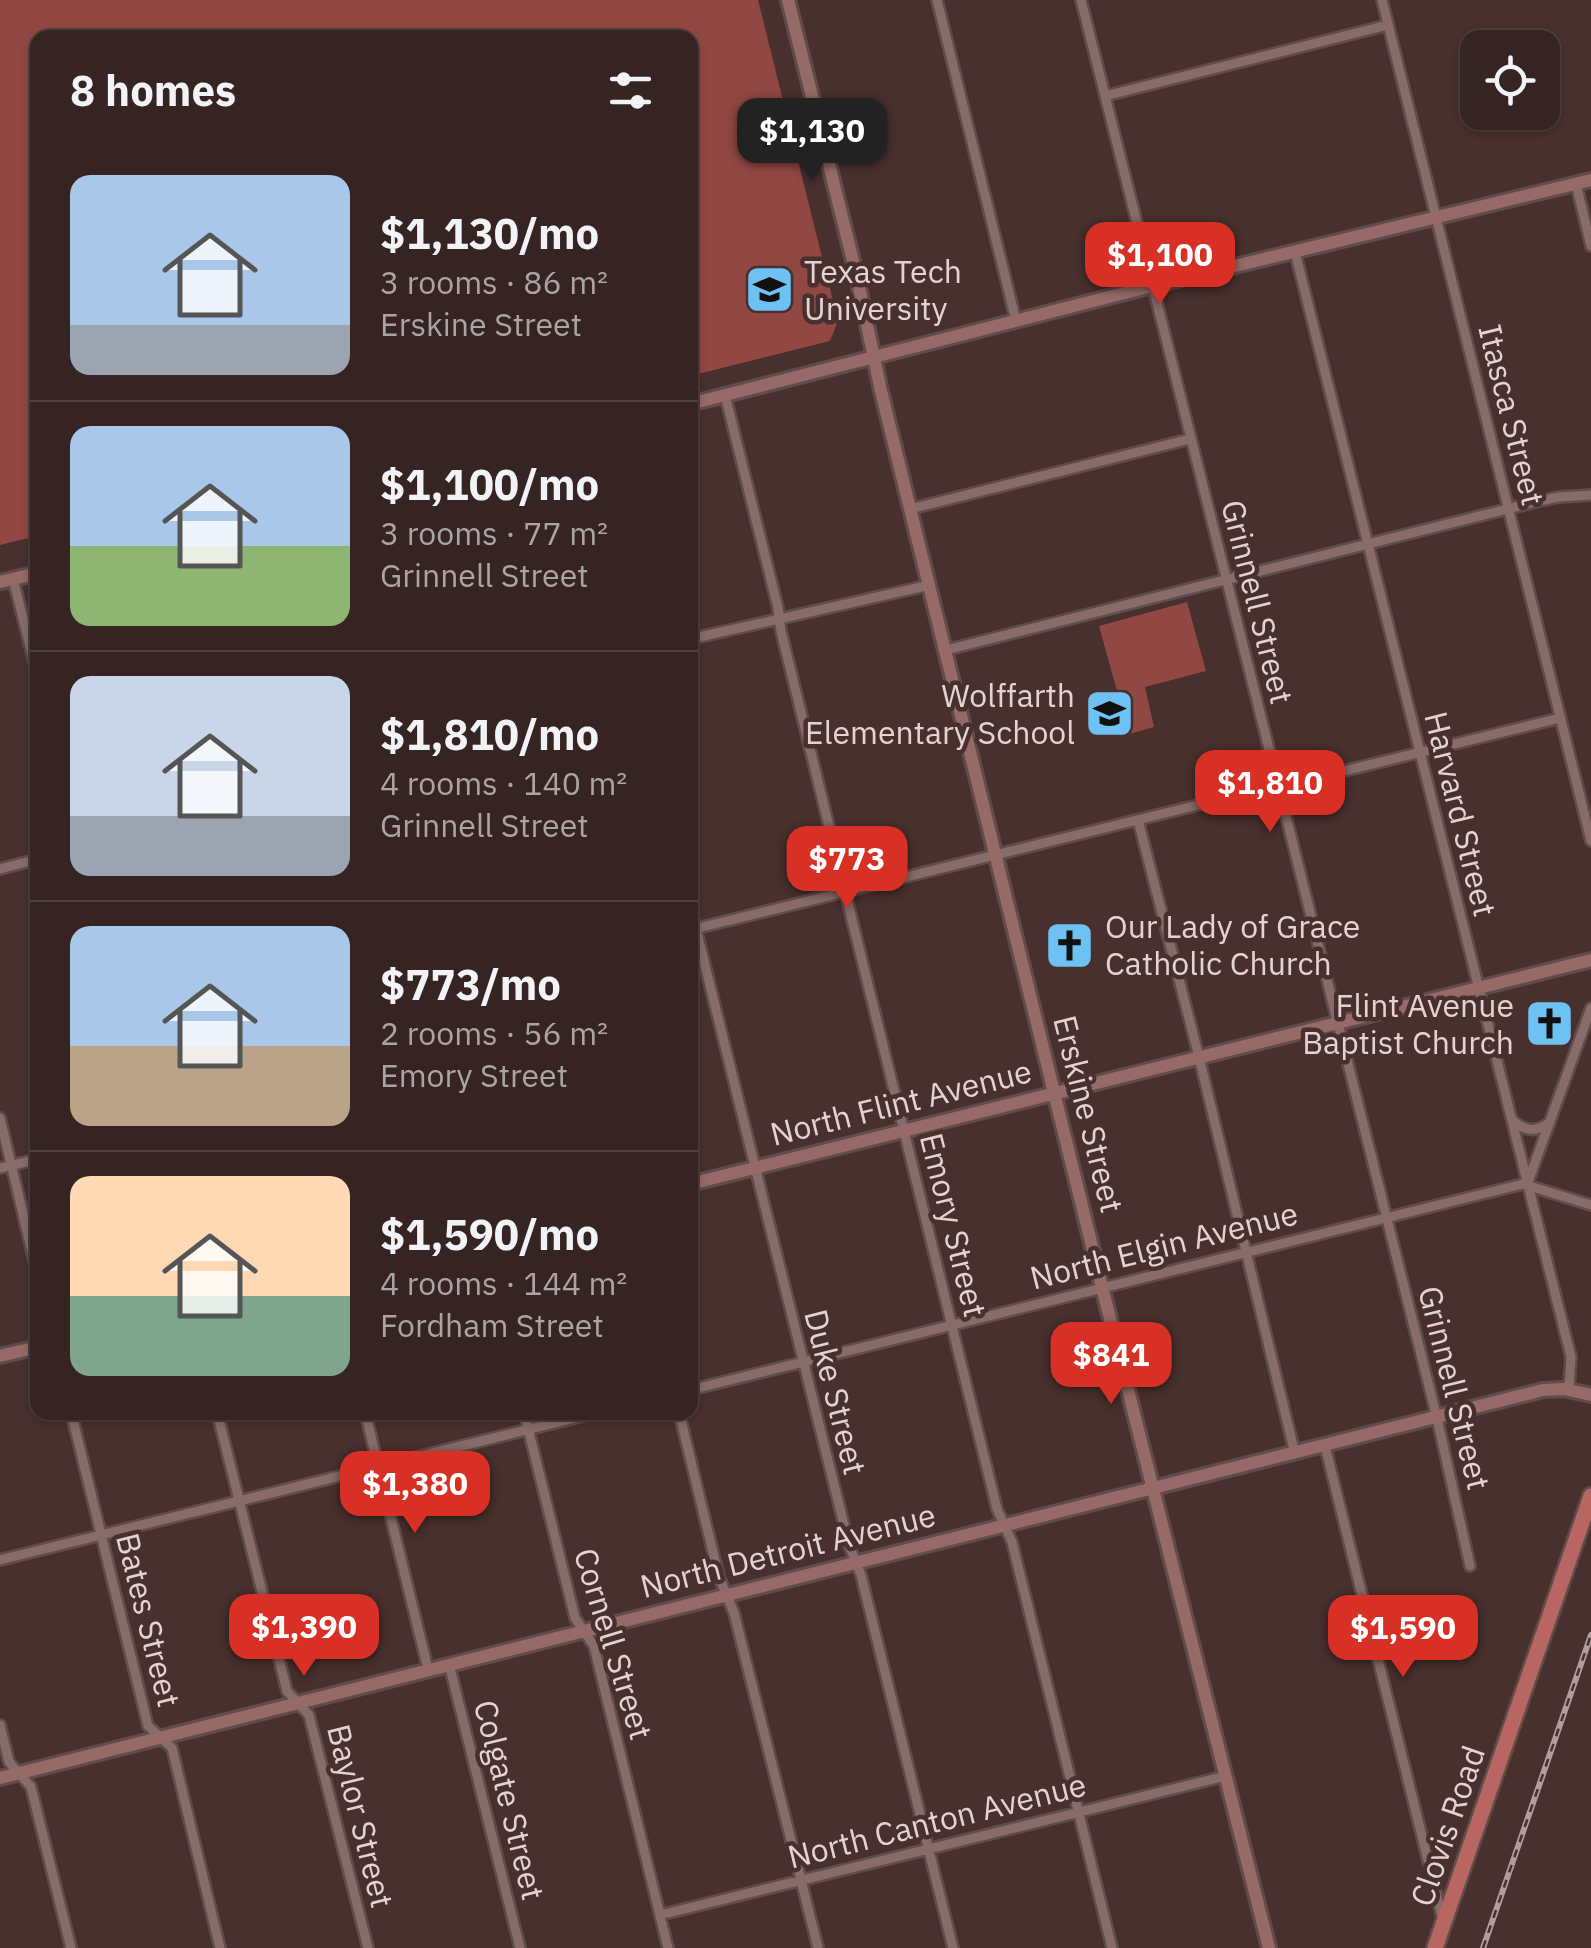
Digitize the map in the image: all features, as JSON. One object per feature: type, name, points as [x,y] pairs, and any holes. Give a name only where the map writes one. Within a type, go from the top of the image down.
[{"type":"highway","name":"Clovis Road","points":[[1435,1948],[1591,1496]]},
{"type":"street","name":"Erskine Street","points":[[788,0],[1054,1094],[1269,1948]]},
{"type":"street","points":[[937,0],[1016,321]]},
{"type":"street","name":"Grinnell Street","points":[[1081,0],[1437,1418],[1470,1566]]},
{"type":"street","name":"Itasca Street","points":[[1382,0],[1591,841]]},
{"type":"street","points":[[1104,96],[1388,25]]},
{"type":"street","points":[[698,402],[1152,286],[1591,180]]},
{"type":"street","points":[[1576,184],[1591,246]]},
{"type":"street","name":"Harvard Street","points":[[1295,252],[1571,1357],[1569,1389]]},
{"type":"street","name":"Emory Street","points":[[725,395],[997,1509],[1012,1542],[1112,1948]]},
{"type":"street","points":[[910,508],[1190,439]]},
{"type":"street","points":[[946,650],[1508,508],[1559,496],[1591,495]]},
{"type":"street","points":[[6,581],[30,653]]},
{"type":"street","points":[[698,638],[930,585]]},
{"type":"street","points":[[698,929],[1560,718]]},
{"type":"street","points":[[1138,820],[1296,1454]]},
{"type":"street","points":[[0,869],[30,861]]},
{"type":"street","name":"Duke Street","points":[[698,950],[848,1545],[861,1575],[953,1948]]},
{"type":"street","name":"North Flint Avenue","points":[[698,1182],[1591,960]]},
{"type":"street","points":[[1591,1008],[1528,1184],[1591,1205]]},
{"type":"street","points":[[0,1118],[5,1167],[30,1251]]},
{"type":"street","points":[[1511,1120],[1527,1130],[1549,1124]]},
{"type":"street","points":[[5,1167],[30,1161]]},
{"type":"street","name":"North Elgin Avenue","points":[[698,1388],[1528,1184]]},
{"type":"street","points":[[0,1356],[30,1349]]},
{"type":"street","name":"North Detroit Avenue","points":[[0,1778],[1543,1390],[1569,1389],[1591,1395]]},
{"type":"street","name":"Bates Street","points":[[73,1420],[148,1726],[172,1748],[220,1948]]},
{"type":"street","name":"Baylor Street","points":[[219,1420],[286,1691],[309,1715],[368,1948]]},
{"type":"street","points":[[367,1420],[428,1670]]},
{"type":"street","name":"Cornell Street","points":[[526,1420],[575,1618],[594,1646],[668,1948]]},
{"type":"street","points":[[0,1560],[567,1420]]},
{"type":"street","points":[[681,1420],[818,1948]]},
{"type":"street","points":[[1325,1446],[1444,1924]]},
{"type":"street","name":"Colgate Street","points":[[449,1664],[520,1948]]},
{"type":"street","points":[[0,1725],[9,1762],[31,1787],[71,1948]]},
{"type":"street","name":"North Canton Avenue","points":[[660,1915],[1226,1776]]},
{"type":"shaded area","name":"Texas Tech University","points":[[0,0],[758,0],[838,321],[830,341],[698,374],[698,30],[30,30],[30,538],[0,545]]},
{"type":"shaded area","points":[[1187,602],[1206,671],[1145,687],[1154,727],[1129,734],[1099,626]]},
{"type":"railway","points":[[1483,1948],[1591,1635]]},
{"type":"place","name":"Texas Tech University","points":[[769,290]]},
{"type":"place","name":"Wolffarth Elementary School","points":[[1110,714]]},
{"type":"place","name":"Our Lady of Grace Catholic Church","points":[[1070,945]]},
{"type":"place","name":"Flint Avenue Baptist Church","points":[[1549,1024]]}]
